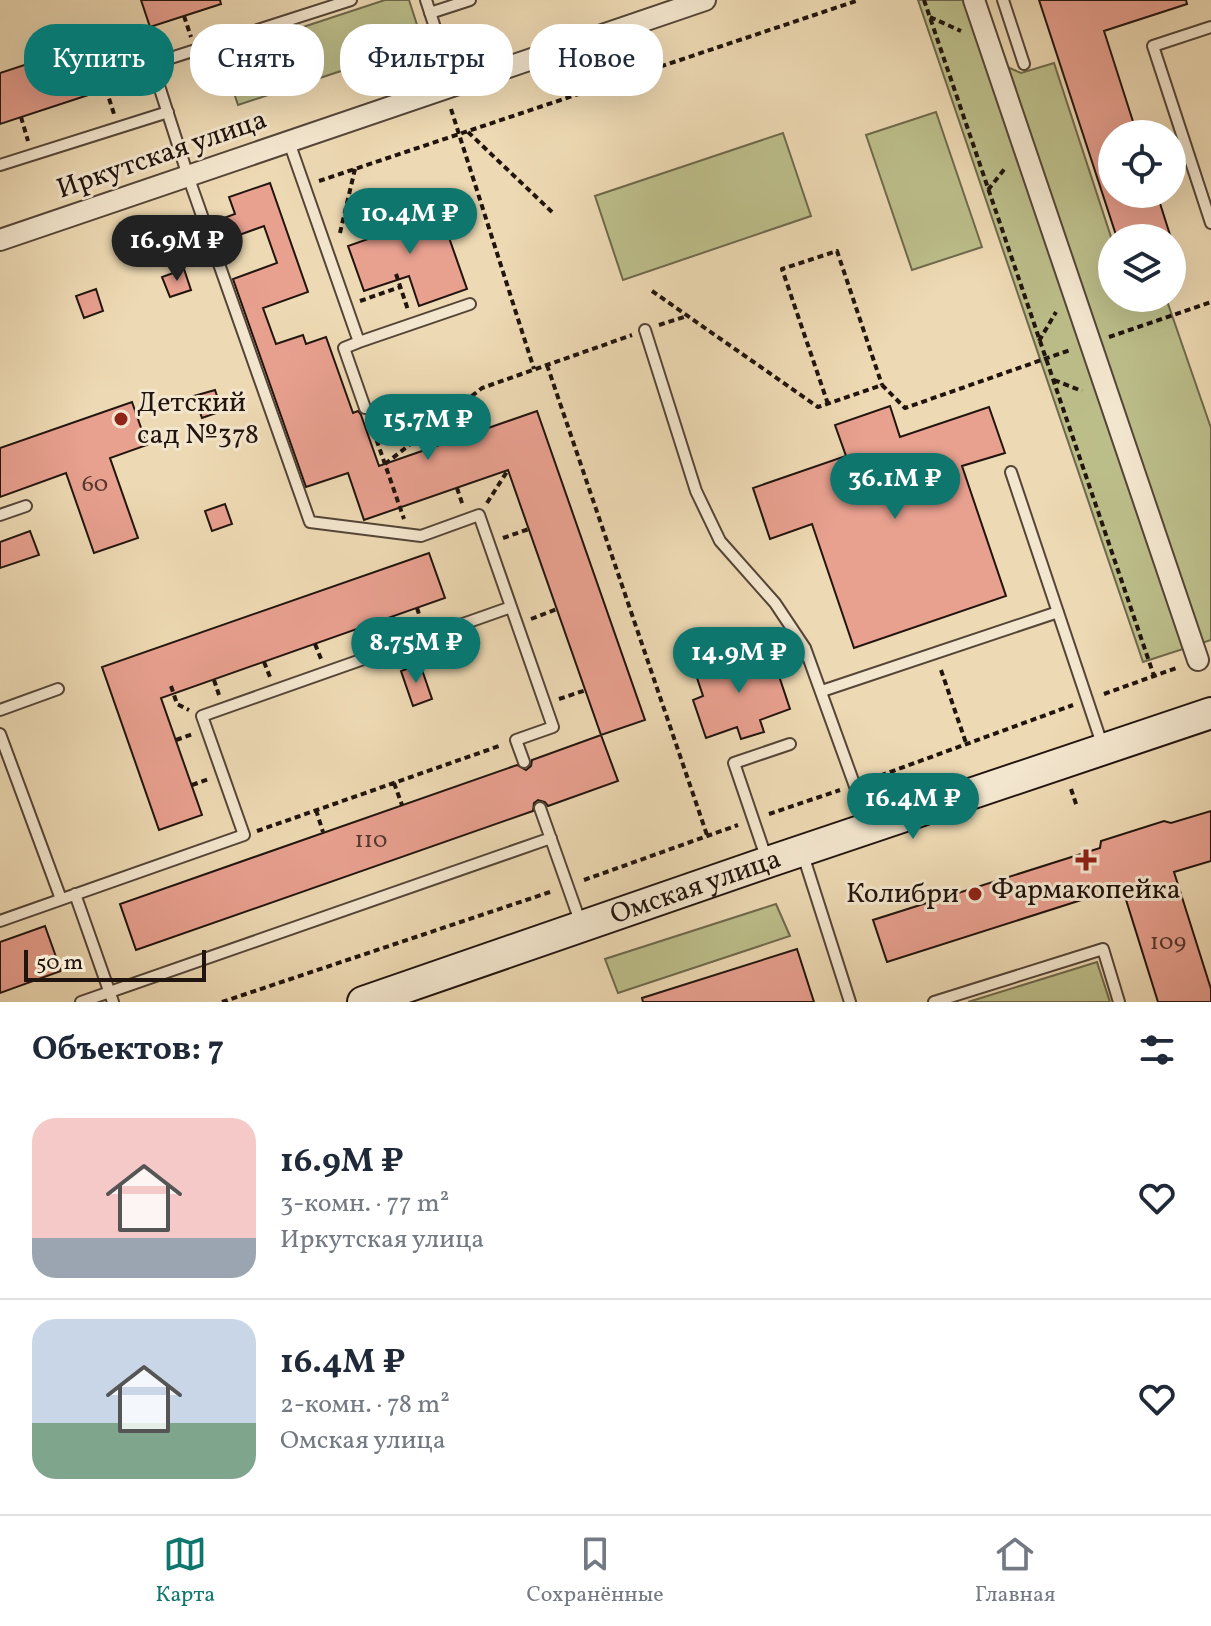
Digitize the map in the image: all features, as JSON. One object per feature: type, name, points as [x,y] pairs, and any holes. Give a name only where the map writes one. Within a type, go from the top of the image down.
[{"type":"main road","name":"Омская улица","points":[[363,1002],[1211,713]]},
{"type":"street","points":[[974,0],[1198,660]]},
{"type":"street","name":"Иркутская улица","points":[[513,65],[693,2]]},
{"type":"street","name":"Иркутская улица","points":[[0,240],[425,96]]},
{"type":"lane","points":[[351,0],[152,64],[188,176],[310,522],[421,536],[479,515],[553,727],[516,740],[524,762]]},
{"type":"lane","points":[[426,0],[434,24]]},
{"type":"lane","points":[[430,13],[470,0]]},
{"type":"lane","points":[[1003,0],[1024,64]]},
{"type":"lane","points":[[1211,27],[1153,46],[1211,223]]},
{"type":"lane","points":[[0,165],[168,112]]},
{"type":"lane","points":[[289,142],[359,342]]},
{"type":"lane","points":[[365,408],[344,348],[470,304]]},
{"type":"lane","points":[[645,330],[696,491],[720,541],[775,603],[805,648],[870,827]]},
{"type":"lane","points":[[1011,472],[1104,749]]},
{"type":"lane","points":[[0,515],[26,506]]},
{"type":"lane","points":[[0,921],[244,835],[202,716],[511,607]]},
{"type":"lane","points":[[822,691],[1058,612]]},
{"type":"lane","points":[[0,710],[58,689]]},
{"type":"lane","points":[[0,734],[61,899]]},
{"type":"lane","points":[[768,862],[734,763],[790,744]]},
{"type":"lane","points":[[540,808],[581,926]]},
{"type":"lane","points":[[81,1002],[111,997],[551,838]]},
{"type":"lane","points":[[802,850],[850,1002]]},
{"type":"lane","points":[[75,894],[111,997]]},
{"type":"lane","points":[[934,1002],[1103,949],[1119,1002]]},
{"type":"path","points":[[304,186],[859,0]]},
{"type":"path","points":[[222,1002],[567,886],[1154,676],[924,0]]},
{"type":"path","points":[[184,16],[188,28]]},
{"type":"path","points":[[108,96],[111,104]]},
{"type":"path","points":[[21,117],[25,131]]},
{"type":"path","points":[[468,132],[552,212]]},
{"type":"path","points":[[459,135],[534,369]]},
{"type":"path","points":[[339,239],[355,169]]},
{"type":"path","points":[[828,404],[782,269],[837,251],[882,385],[905,408],[1211,302]]},
{"type":"path","points":[[396,274],[413,323]]},
{"type":"path","points":[[652,291],[818,407],[882,385]]},
{"type":"path","points":[[385,464],[482,388],[687,316]]},
{"type":"path","points":[[547,365],[707,835]]},
{"type":"path","points":[[365,408],[409,534]]},
{"type":"path","points":[[494,492],[508,470]]},
{"type":"path","points":[[457,488],[462,503]]},
{"type":"path","points":[[509,536],[529,529]]},
{"type":"path","points":[[417,608],[422,623]]},
{"type":"path","points":[[537,616],[557,609]]},
{"type":"path","points":[[366,626],[371,640]]},
{"type":"path","points":[[315,644],[320,658]]},
{"type":"path","points":[[936,653],[966,743]]},
{"type":"path","points":[[264,662],[269,676]]},
{"type":"path","points":[[214,680],[218,694]]},
{"type":"path","points":[[171,686],[177,704]]},
{"type":"path","points":[[566,697],[586,690]]},
{"type":"path","points":[[176,740],[191,734]]},
{"type":"path","points":[[244,835],[516,740]]},
{"type":"path","points":[[192,785],[207,780]]},
{"type":"path","points":[[394,783],[402,805]]},
{"type":"path","points":[[1071,789],[1077,807]]},
{"type":"path","points":[[316,810],[323,832]]},
{"type":"green space","points":[[385,0],[409,0],[417,24],[340,24],[340,71],[324,77],[324,24],[312,24]]},
{"type":"green space","points":[[918,0],[981,0],[1005,66],[1021,73],[1054,63],[1098,197],[1098,208],[1102,208],[1107,224],[1098,224],[1098,312],[1171,312],[1211,428],[1211,640],[1143,662]]},
{"type":"green space","points":[[235,96],[265,96],[238,105]]},
{"type":"green space","points":[[936,112],[982,247],[912,270],[866,135]]},
{"type":"green space","points":[[783,133],[811,216],[623,280],[595,196]]},
{"type":"green space","points":[[776,904],[790,936],[618,993],[605,959]]},
{"type":"green space","points":[[1097,962],[1110,1002],[968,1002]]},
{"type":"building","points":[[141,0],[220,0],[221,4],[159,24],[149,24]]},
{"type":"building","points":[[1039,0],[1186,0],[1187,4],[1104,31],[1133,120],[1098,120],[1098,180]]},
{"type":"building","points":[[24,65],[24,96],[85,96],[0,124],[0,73]]},
{"type":"building","points":[[270,183],[308,292],[263,308],[276,344],[303,335],[306,344],[326,337],[353,413],[358,411],[361,415],[379,466],[537,411],[645,720],[601,735],[508,470],[364,520],[348,473],[306,487],[233,279],[277,263],[264,226],[220,242],[213,222],[235,214],[229,197]]},
{"type":"building","points":[[1107,208],[1161,208],[1167,224],[1112,224]]},
{"type":"building","points":[[439,209],[467,289],[419,306],[409,276],[364,291],[348,246],[371,238],[366,226],[411,211],[414,218]]},
{"type":"building","points":[[184,269],[191,290],[170,297],[162,277]]},
{"type":"building","points":[[96,289],[103,311],[84,318],[76,296]]},
{"type":"building","points":[[215,390],[222,411],[202,418],[194,396]]},
{"type":"building","points":[[132,402],[147,445],[110,458],[138,538],[94,553],[66,473],[0,497],[0,448]]},
{"type":"building","points":[[890,406],[900,437],[989,407],[1005,453],[962,466],[1006,596],[854,648],[812,524],[770,539],[753,488],[846,456],[835,425]]},
{"type":"building","points":[[225,504],[232,524],[212,531],[205,511]]},
{"type":"building","points":[[30,531],[39,555],[0,568],[0,542]]},
{"type":"building","points":[[429,553],[445,598],[161,698],[202,815],[159,830],[102,667]]},
{"type":"building","points":[[760,647],[770,676],[778,673],[790,709],[760,720],[764,732],[741,739],[737,727],[706,738],[693,700],[703,696],[694,669]]},
{"type":"building","points":[[420,664],[432,699],[413,706],[401,671]]},
{"type":"building","points":[[601,735],[618,781],[548,806],[538,800],[534,803],[533,811],[136,950],[120,904],[517,765],[526,770],[532,760]]},
{"type":"building","points":[[1211,811],[1211,861],[1174,872],[1211,989],[1211,1002],[1158,1002],[1122,887],[887,962],[873,920],[1100,848],[1101,841],[1164,821],[1171,823]]},
{"type":"building","points":[[45,926],[61,971],[0,993],[0,942]]},
{"type":"building","points":[[797,949],[814,1002],[643,1002],[642,998]]},
{"type":"place","name":"Детский сад №378","points":[[121,419]]},
{"type":"place","name":"Фармакопейка","points":[[1086,860]]},
{"type":"place","name":"Колибри","points":[[975,894]]}]
